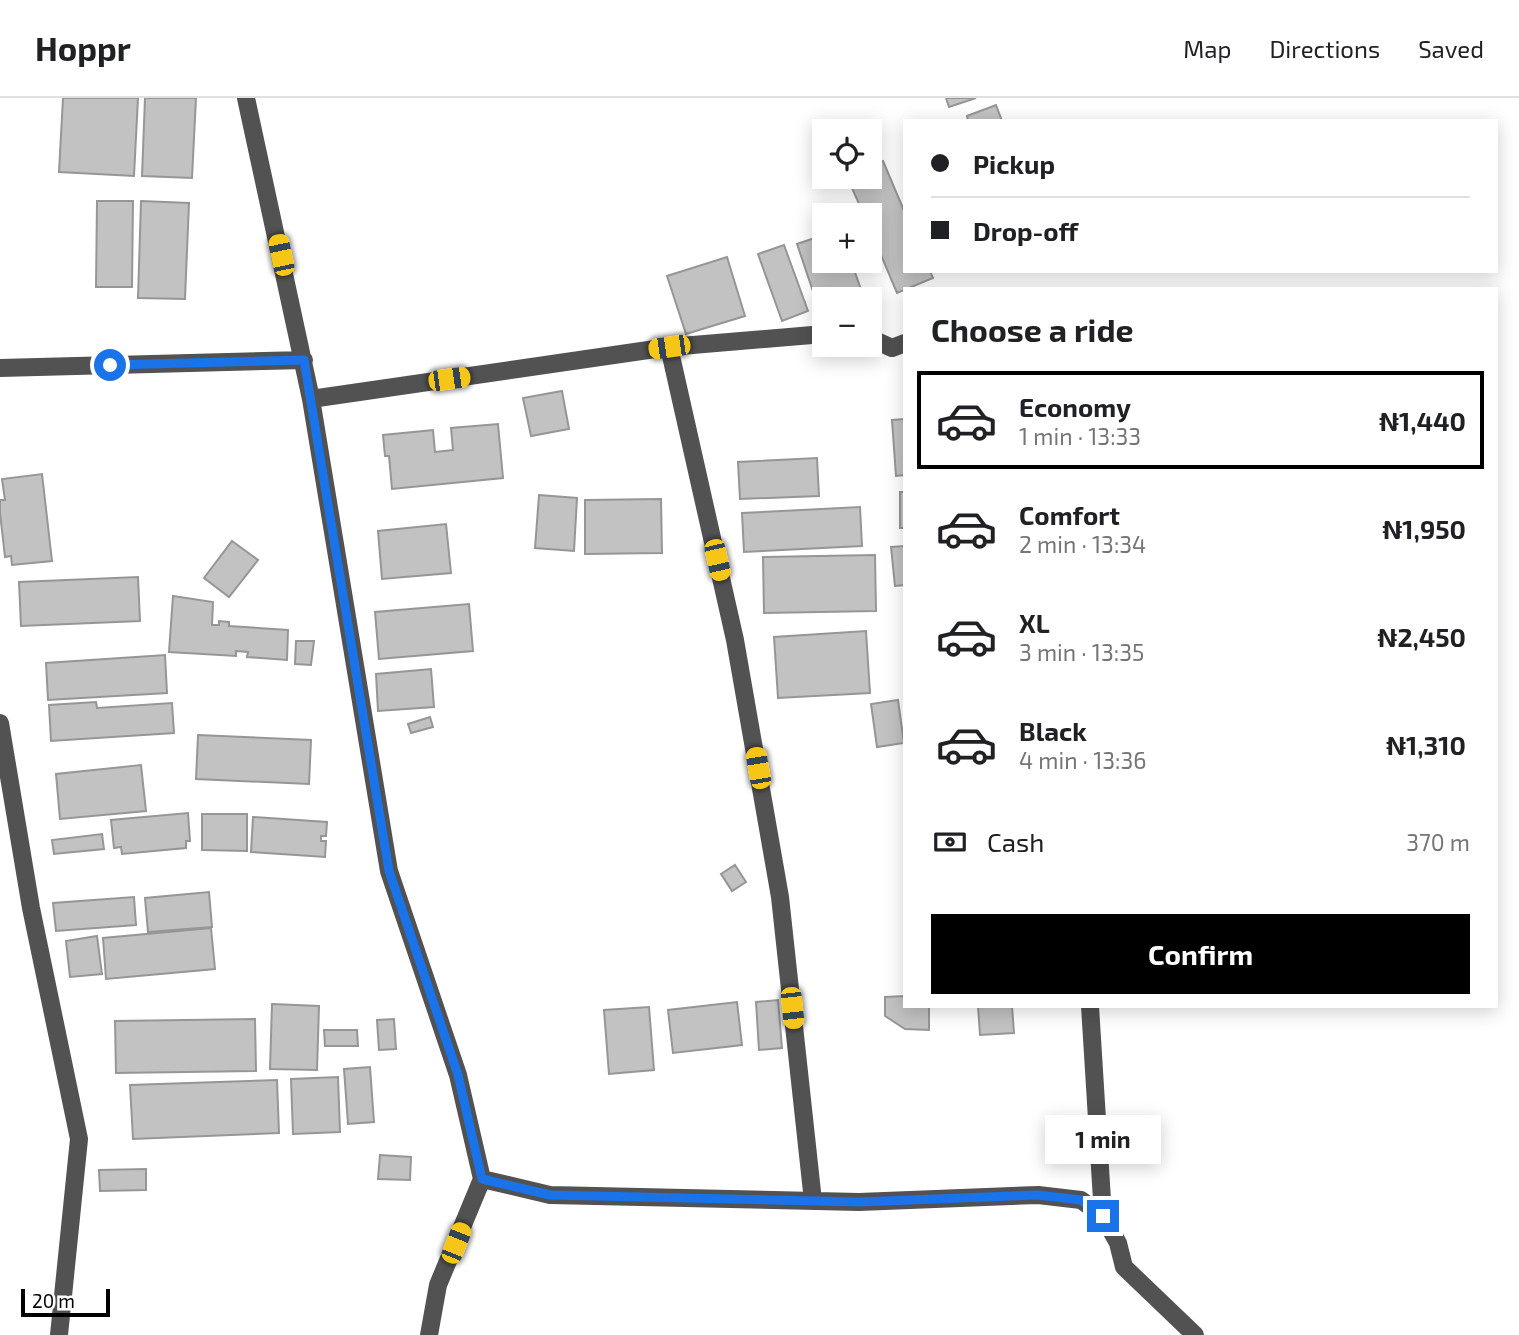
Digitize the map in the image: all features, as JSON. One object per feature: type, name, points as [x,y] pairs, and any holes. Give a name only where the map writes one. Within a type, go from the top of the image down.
[{"type":"street","points":[[246,98],[304,360],[389,871],[458,1075],[482,1179],[438,1285],[429,1335]]},
{"type":"street","points":[[311,399],[669,347],[812,335]]},
{"type":"street","points":[[882,343],[892,348],[903,344]]},
{"type":"street","points":[[669,347],[735,639],[780,897],[813,1201]]},
{"type":"street","points":[[0,368],[304,360]]},
{"type":"street","points":[[0,723],[31,908],[79,1139],[59,1335]]},
{"type":"street","points":[[1090,1008],[1103,1216]]},
{"type":"street","points":[[482,1179],[550,1195],[859,1202],[1038,1195],[1081,1200],[1103,1216],[1118,1243],[1124,1267],[1195,1335]]},
{"type":"building","points":[[63,98],[138,98],[134,176],[59,172]]},
{"type":"building","points":[[145,98],[196,98],[192,178],[142,176]]},
{"type":"building","points":[[946,98],[976,98],[949,107]]},
{"type":"building","points":[[996,105],[1001,119],[968,119],[967,116]]},
{"type":"building","points":[[883,161],[903,208],[903,273],[931,273],[933,278],[911,287],[903,287],[903,290],[897,293],[882,257],[882,203],[859,203],[852,189],[882,189]]},
{"type":"building","points":[[97,201],[133,201],[132,287],[96,287]]},
{"type":"building","points":[[141,201],[189,203],[185,299],[138,298]]},
{"type":"building","points":[[812,239],[812,273],[855,273],[860,287],[812,288],[797,244]]},
{"type":"building","points":[[784,245],[808,311],[782,321],[758,254]]},
{"type":"building","points":[[727,257],[745,316],[686,334],[667,276]]},
{"type":"building","points":[[562,391],[569,429],[531,436],[523,398]]},
{"type":"building","points":[[903,419],[903,475],[896,476],[892,420]]},
{"type":"building","points":[[498,424],[503,478],[392,489],[389,456],[385,456],[383,435],[433,430],[435,452],[453,450],[451,428]]},
{"type":"building","points":[[817,458],[819,496],[740,499],[738,462]]},
{"type":"building","points":[[42,474],[52,561],[12,565],[11,556],[5,557],[0,513],[0,500],[5,500],[2,479]]},
{"type":"building","points":[[900,492],[903,492],[903,528],[900,528]]},
{"type":"building","points":[[539,495],[577,498],[574,551],[535,548]]},
{"type":"building","points":[[661,499],[662,553],[585,554],[585,500]]},
{"type":"building","points":[[860,507],[862,546],[744,552],[742,513]]},
{"type":"building","points":[[446,524],[451,573],[382,579],[378,531]]},
{"type":"building","points":[[232,541],[258,560],[229,597],[204,578]]},
{"type":"building","points":[[903,546],[903,585],[895,586],[891,547]]},
{"type":"building","points":[[875,555],[876,611],[764,613],[763,557]]},
{"type":"building","points":[[138,577],[140,621],[21,626],[19,582]]},
{"type":"building","points":[[173,596],[213,602],[212,625],[219,625],[219,621],[229,622],[229,626],[288,630],[287,660],[247,657],[248,652],[236,651],[236,656],[169,652]]},
{"type":"building","points":[[469,604],[473,651],[379,659],[375,612]]},
{"type":"building","points":[[866,631],[870,693],[778,698],[774,637]]},
{"type":"building","points":[[296,641],[314,641],[311,665],[295,664]]},
{"type":"building","points":[[165,655],[167,693],[48,700],[46,663]]},
{"type":"building","points":[[431,669],[434,707],[378,711],[376,674]]},
{"type":"building","points":[[898,700],[903,743],[877,747],[871,704]]},
{"type":"building","points":[[96,702],[97,708],[172,703],[174,733],[51,741],[49,705]]},
{"type":"building","points":[[430,717],[433,727],[411,733],[408,724]]},
{"type":"building","points":[[198,735],[311,740],[309,784],[196,779]]},
{"type":"building","points":[[141,765],[146,811],[60,819],[56,774]]},
{"type":"building","points":[[188,813],[190,841],[186,841],[186,848],[122,854],[121,847],[114,848],[111,820]]},
{"type":"building","points":[[202,814],[247,814],[247,851],[202,850]]},
{"type":"building","points":[[253,817],[327,822],[326,836],[321,836],[321,841],[326,841],[325,857],[251,852]]},
{"type":"building","points":[[102,834],[104,849],[54,854],[52,840]]},
{"type":"building","points":[[735,865],[746,882],[732,891],[721,874]]},
{"type":"building","points":[[209,892],[212,927],[148,932],[145,898]]},
{"type":"building","points":[[134,897],[136,925],[56,931],[53,903]]},
{"type":"building","points":[[211,928],[215,969],[106,979],[103,938]]},
{"type":"building","points":[[97,936],[102,974],[70,977],[66,941]]},
{"type":"building","points":[[903,996],[903,1008],[929,1008],[929,1030],[905,1029],[885,1016],[885,997]]},
{"type":"building","points":[[778,1000],[782,1048],[759,1050],[756,1002]]},
{"type":"building","points":[[737,1002],[742,1045],[673,1053],[668,1010]]},
{"type":"building","points":[[272,1004],[319,1006],[317,1070],[270,1069]]},
{"type":"building","points":[[649,1007],[654,1070],[609,1074],[604,1010]]},
{"type":"building","points":[[978,1008],[1012,1008],[1014,1033],[980,1035]]},
{"type":"building","points":[[255,1019],[256,1071],[116,1073],[115,1021]]},
{"type":"building","points":[[394,1019],[396,1049],[379,1050],[377,1020]]},
{"type":"building","points":[[324,1030],[357,1030],[358,1046],[325,1046]]},
{"type":"building","points":[[370,1067],[374,1122],[348,1124],[344,1069]]},
{"type":"building","points":[[338,1077],[340,1132],[293,1134],[291,1079]]},
{"type":"building","points":[[277,1080],[279,1133],[133,1139],[130,1085]]},
{"type":"building","points":[[380,1155],[411,1157],[410,1180],[378,1179]]},
{"type":"building","points":[[146,1169],[146,1190],[100,1191],[99,1170]]},
{"type":"route","points":[[110,365],[304,360],[389,871],[458,1075],[482,1179],[550,1195],[859,1202],[1038,1195],[1081,1200],[1103,1216]]}]
